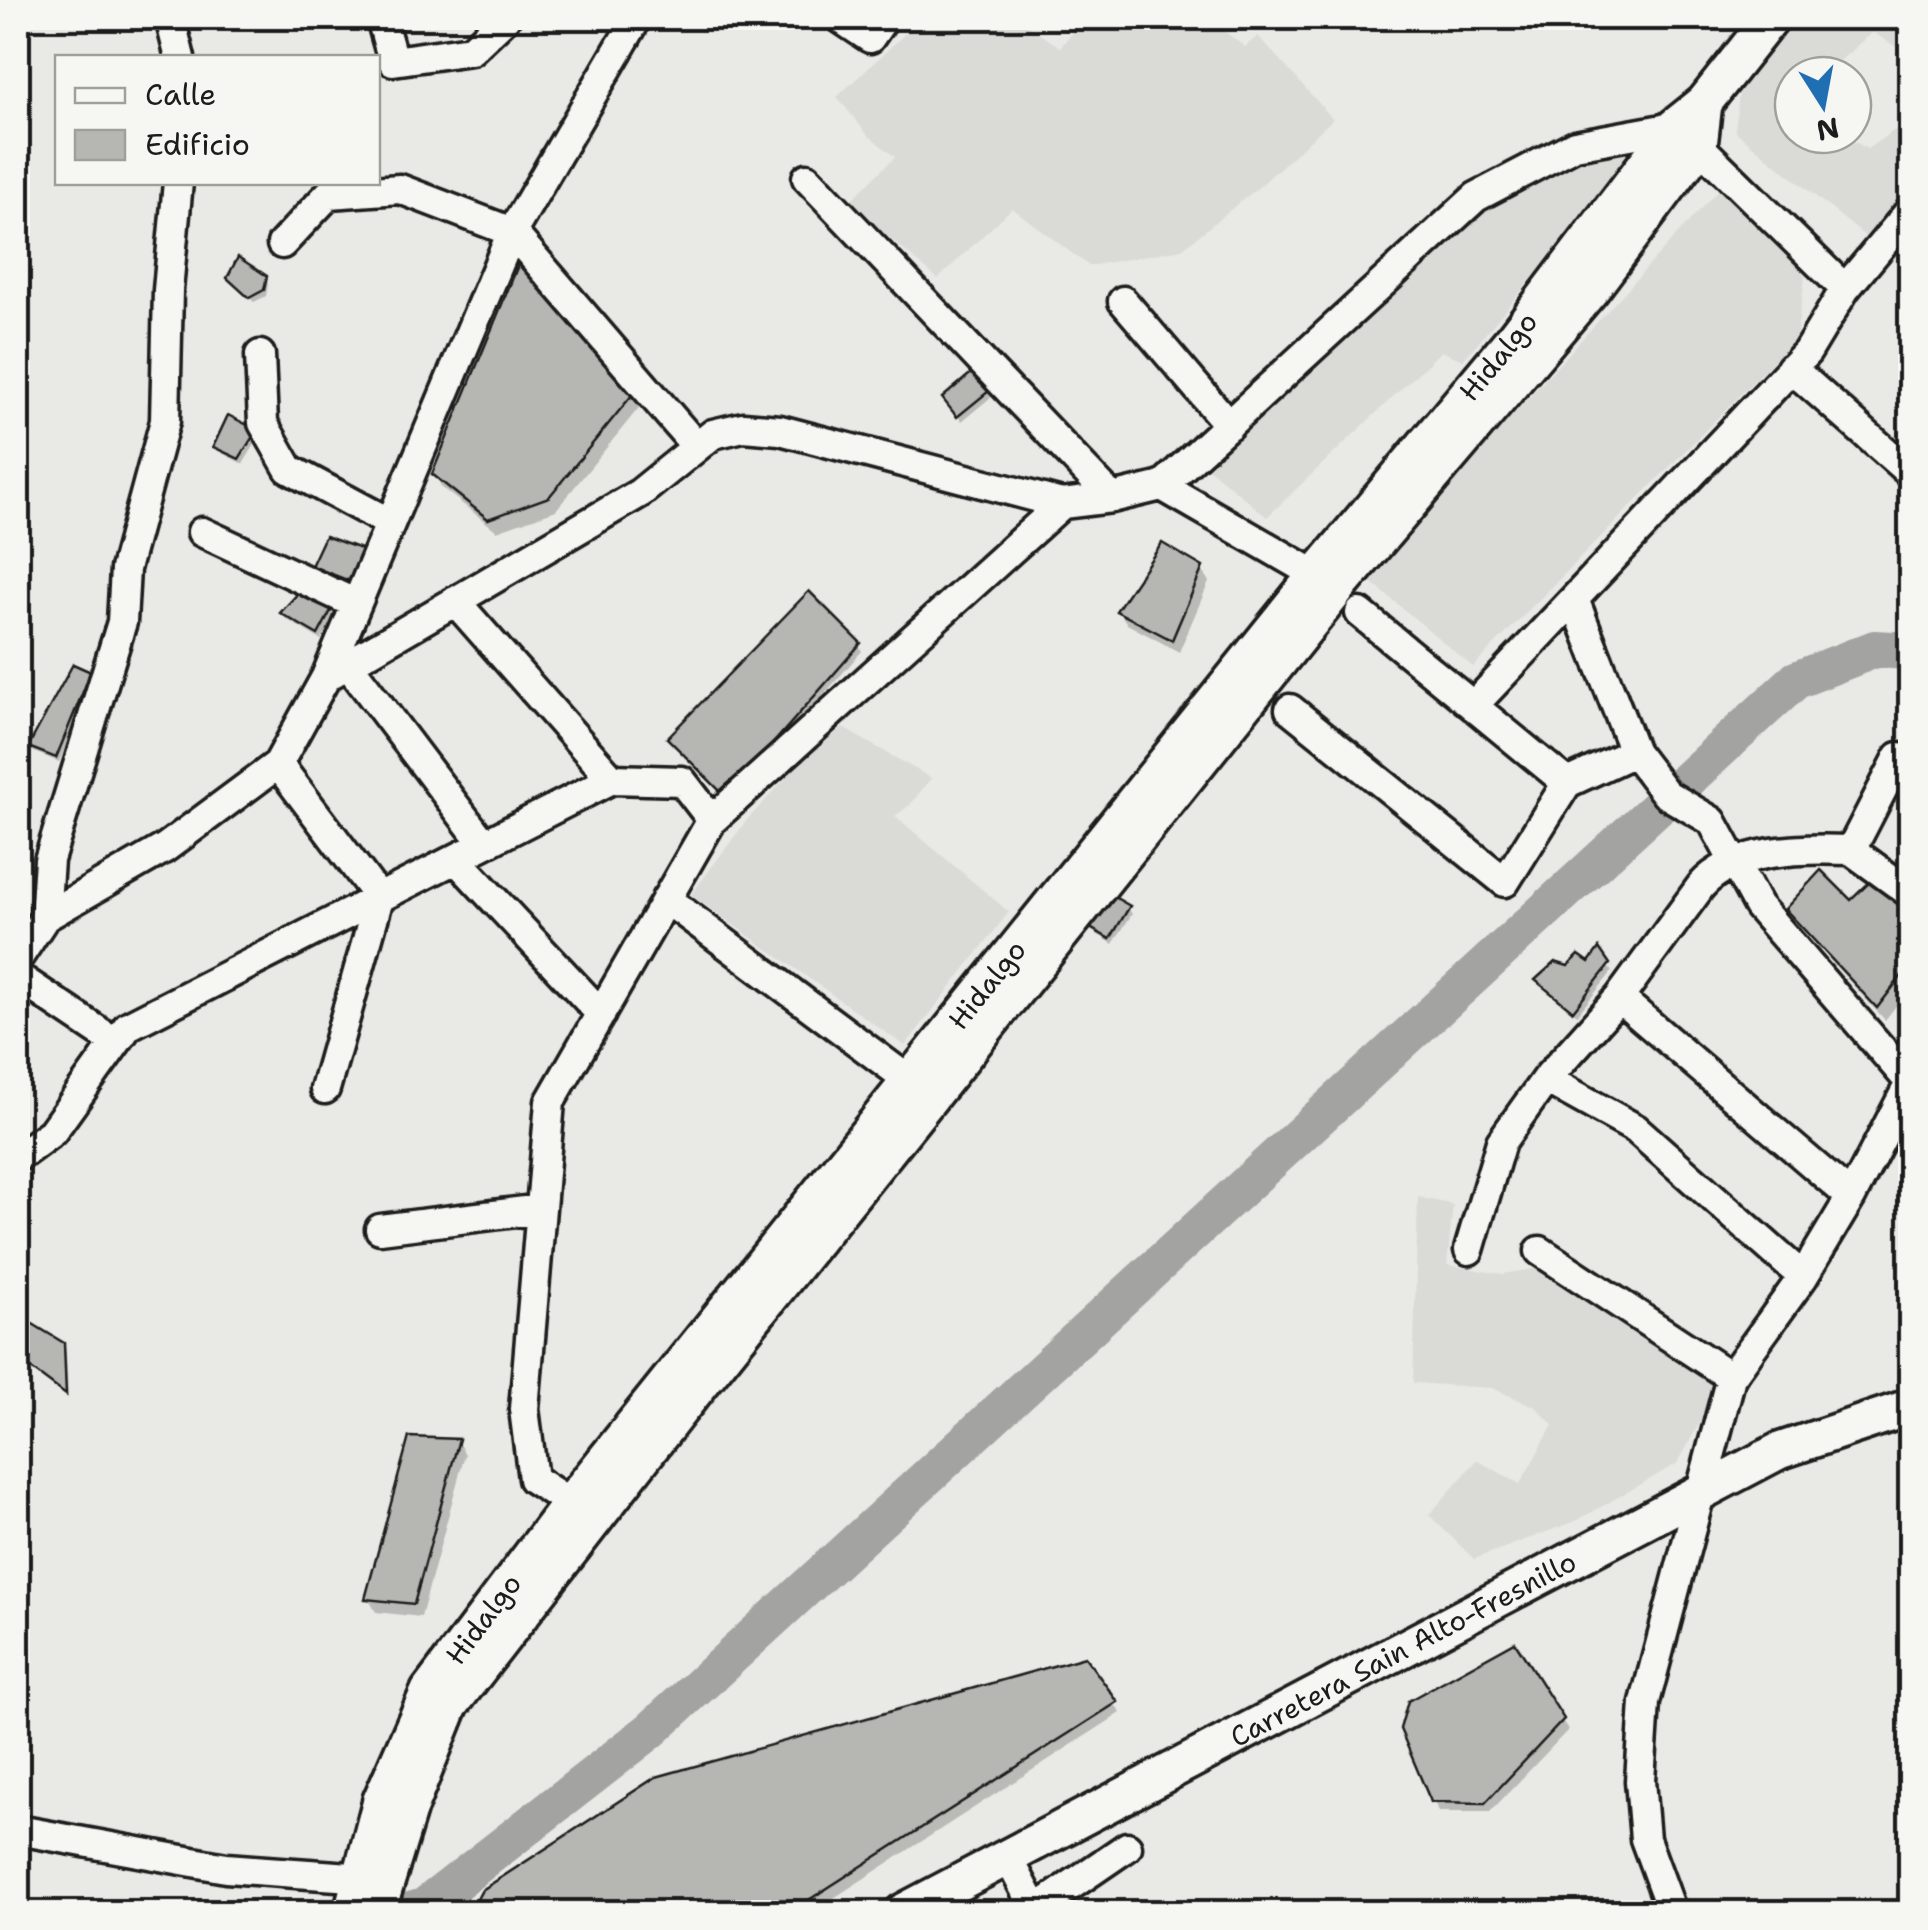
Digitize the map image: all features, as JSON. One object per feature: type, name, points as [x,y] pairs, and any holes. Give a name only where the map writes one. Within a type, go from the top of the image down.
[{"type":"main road","name":"Hidalgo","points":[[368,1896],[450,1706],[583,1510],[920,1088],[1591,290],[1633,210],[1686,137],[1704,103],[1770,18]]},
{"type":"main road","points":[[903,1912],[1010,1861],[1698,1499],[1779,1451],[1910,1407]]},
{"type":"main road","points":[[1698,1499],[1782,1462],[1910,1418]]},
{"type":"main road","points":[[922,1912],[1010,1861]]},
{"type":"street","points":[[170,18],[179,55]]},
{"type":"street","points":[[381,18],[393,61],[471,50],[505,18]]},
{"type":"street","points":[[18,958],[45,917],[165,848],[278,764],[337,671],[356,604],[512,232],[637,18]]},
{"type":"street","points":[[840,18],[870,38],[884,18]]},
{"type":"street","points":[[337,671],[640,493],[714,434],[743,427],[780,430],[1062,504],[1162,486],[1476,197],[1575,145],[1686,137],[1845,288]]},
{"type":"street","points":[[807,178],[1112,498]]},
{"type":"street","points":[[45,917],[49,860],[122,622],[125,568],[164,422],[168,290],[178,185]]},
{"type":"street","points":[[282,244],[327,188],[400,189],[512,232],[696,446]]},
{"type":"street","points":[[1473,706],[1807,352],[1845,288],[1910,210]]},
{"type":"street","points":[[1123,301],[1228,425]]},
{"type":"street","points":[[260,354],[263,423],[289,470],[390,522]]},
{"type":"street","points":[[1791,368],[1910,473]]},
{"type":"street","points":[[1162,486],[1338,592],[1568,783]]},
{"type":"street","points":[[583,1510],[533,1480],[524,1409],[550,1102],[712,820],[1062,504]]},
{"type":"street","points":[[202,532],[356,604]]},
{"type":"street","points":[[1574,599],[1634,752],[1666,794],[1712,821],[1758,906],[1910,1082],[1803,1278],[1731,1377],[1645,1702],[1640,1780],[1644,1840],[1672,1912]]},
{"type":"street","points":[[455,601],[612,779]]},
{"type":"street","points":[[337,671],[484,844]]},
{"type":"street","points":[[1290,709],[1505,882],[1568,783],[1634,752]]},
{"type":"street","points":[[1851,850],[1899,757]]},
{"type":"street","points":[[278,764],[379,898]]},
{"type":"street","points":[[18,1157],[52,1132],[128,1026],[612,779],[682,781],[712,820]]},
{"type":"street","points":[[1468,1250],[1501,1142],[1546,1079],[1619,998],[1710,875],[1778,852],[1851,850],[1910,893]]},
{"type":"street","points":[[456,859],[600,1014]]},
{"type":"street","points":[[325,1089],[379,898]]},
{"type":"street","points":[[666,899],[920,1088]]},
{"type":"street","points":[[18,977],[116,1043]]},
{"type":"street","points":[[1619,998],[1850,1197]]},
{"type":"street","points":[[1546,1079],[1636,1129],[1803,1278]]},
{"type":"street","points":[[380,1229],[541,1209]]},
{"type":"street","points":[[1540,1251],[1731,1377]]},
{"type":"street","points":[[18,1830],[368,1896]]},
{"type":"street","points":[[1010,1861],[1033,1911],[1126,1846]]},
{"type":"shaded area","points":[[922,18],[1015,18],[1060,47],[1085,18],[1122,18],[1134,28],[1159,18],[1207,18],[1245,47],[1258,36],[1333,119],[1261,185],[1182,249],[1089,266],[1012,208],[938,279],[848,203],[895,157],[867,134],[837,97]]},
{"type":"shaded area","points":[[1801,18],[1910,18],[1910,55],[1872,32],[1846,55],[1773,55],[1773,155],[1873,155],[1873,145],[1896,129],[1910,131],[1910,187],[1866,237],[1735,131],[1741,76]]},
{"type":"shaded area","points":[[1653,135],[1463,360],[1441,351],[1267,517],[1206,466],[1501,197],[1562,162]]},
{"type":"shaded area","points":[[1726,181],[1786,244],[1805,277],[1796,338],[1473,667],[1365,577]]},
{"type":"shaded area","points":[[843,728],[931,778],[910,805],[895,816],[1009,912],[905,1046],[691,895],[747,820],[812,750]]},
{"type":"shaded area","points":[[1418,1197],[1453,1205],[1447,1265],[1503,1274],[1546,1267],[1723,1379],[1678,1463],[1578,1520],[1474,1559],[1429,1515],[1477,1460],[1520,1484],[1553,1425],[1536,1407],[1492,1388],[1413,1383]]},
{"type":"building","points":[[238,257],[267,276],[264,290],[249,298],[227,278]]},
{"type":"building","points":[[521,258],[637,389],[549,497],[488,519],[432,474]]},
{"type":"building","points":[[976,369],[994,387],[957,417],[942,398]]},
{"type":"building","points":[[228,415],[257,430],[239,459],[213,447]]},
{"type":"building","points":[[325,536],[366,551],[352,582],[311,566]]},
{"type":"building","points":[[1162,543],[1203,567],[1172,640],[1116,611]]},
{"type":"building","points":[[301,590],[334,605],[318,635],[280,613]]},
{"type":"building","points":[[809,591],[861,643],[761,757],[720,791],[667,738]]},
{"type":"building","points":[[73,664],[91,672],[56,758],[28,747]]},
{"type":"building","points":[[1821,870],[1851,900],[1874,878],[1910,905],[1910,965],[1877,1008],[1785,909]]},
{"type":"building","points":[[1109,894],[1130,906],[1110,939],[1085,925]]},
{"type":"building","points":[[1599,948],[1610,964],[1573,1011],[1535,980],[1555,962],[1568,966],[1579,955],[1589,962]]},
{"type":"building","points":[[18,1315],[64,1343],[66,1395],[18,1359]]},
{"type":"building","points":[[409,1437],[459,1439],[414,1604],[365,1599]]},
{"type":"building","points":[[1515,1642],[1564,1719],[1485,1803],[1431,1802],[1400,1729],[1408,1701]]},
{"type":"building","points":[[1085,1657],[1118,1702],[790,1912],[470,1912],[482,1890],[656,1777]]},
{"type":"waterway","points":[[407,1912],[424,1907],[650,1731],[1796,680],[1875,649],[1910,651]]}]
